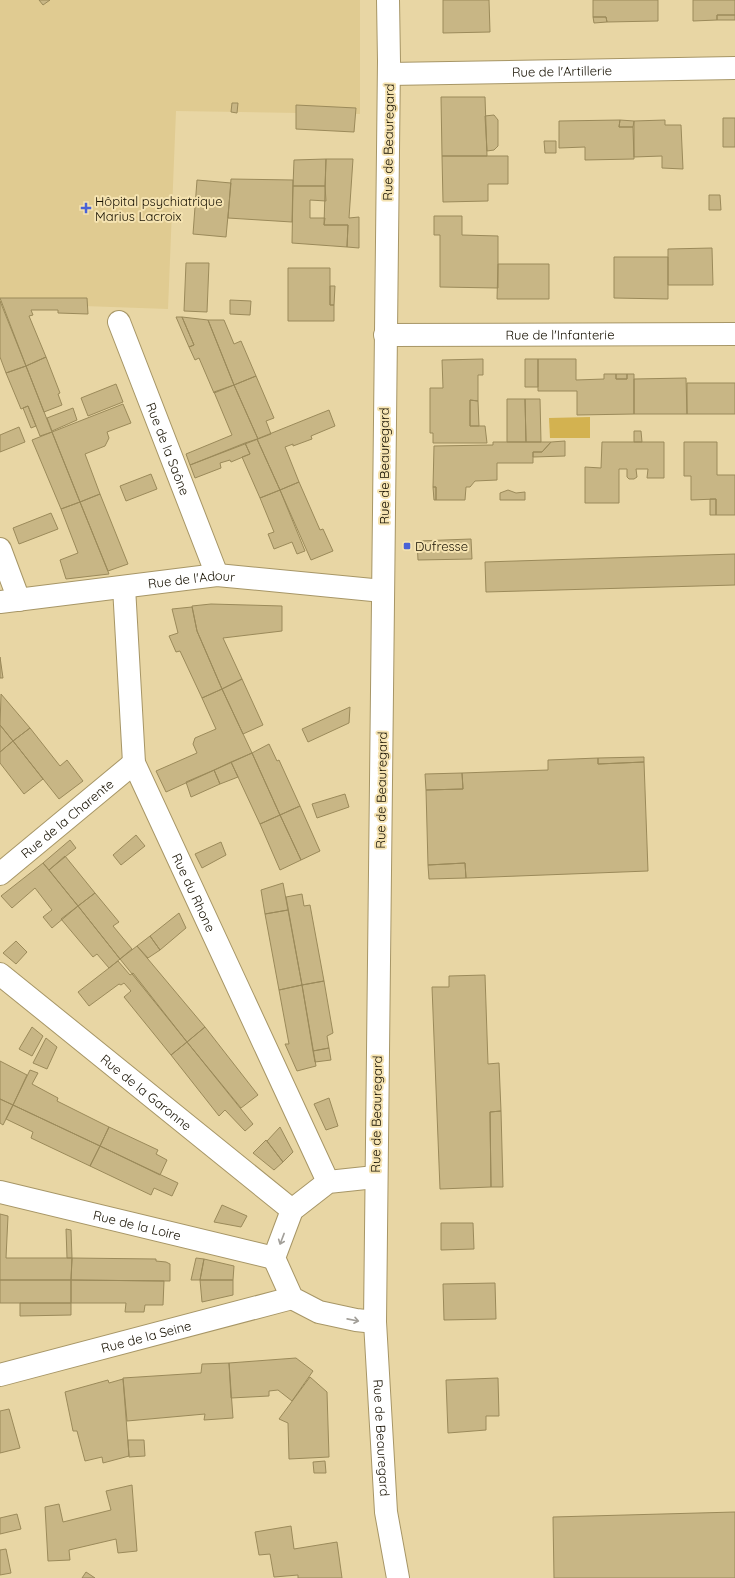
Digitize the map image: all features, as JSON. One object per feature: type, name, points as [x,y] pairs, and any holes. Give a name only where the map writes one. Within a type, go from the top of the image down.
[{"type":"street","name":"Rue de Beauregard","points":[[388,0],[389,74],[375,1177],[375,1322],[386,1512],[398,1578]]},
{"type":"street","name":"Rue de l'Artillerie","points":[[389,74],[735,68]]},
{"type":"street","name":"Rue de la Saône","points":[[119,322],[217,575]]},
{"type":"street","name":"Rue de l'Infanterie","points":[[385,335],[735,334]]},
{"type":"street","points":[[0,549],[10,601]]},
{"type":"street","name":"Rue de l'Adour","points":[[10,601],[217,575],[383,591]]},
{"type":"street","name":"Rue du Rhone","points":[[124,587],[134,763],[328,1182]]},
{"type":"street","name":"Rue de la Charente","points":[[0,874],[134,763]]},
{"type":"street","name":"Rue de la Garonne","points":[[0,974],[292,1210]]},
{"type":"street","points":[[375,1177],[328,1182],[292,1210],[274,1258],[292,1298],[319,1312],[356,1320],[375,1322]]},
{"type":"street","name":"Rue de la Loire","points":[[0,1192],[274,1258]]},
{"type":"street","name":"Rue de la Seine","points":[[0,1375],[292,1298]]},
{"type":"shaded area","name":"Hôpital psychiatrique Marius Lacroix","points":[[0,0],[360,0],[360,114],[176,111],[168,309],[0,303]]},
{"type":"shaded area","points":[[590,417],[590,438],[550,438],[549,418]]},
{"type":"building","points":[[39,0],[50,0],[43,5]]},
{"type":"building","points":[[443,0],[489,0],[490,32],[443,33]]},
{"type":"building","points":[[593,0],[658,0],[658,21],[607,22],[606,17],[593,17]]},
{"type":"building","points":[[693,0],[735,0],[735,15],[717,15],[717,20],[693,21]]},
{"type":"building","points":[[717,15],[735,15],[735,20],[717,20]]},
{"type":"building","points":[[593,17],[606,17],[607,22],[594,23]]},
{"type":"building","points":[[441,97],[485,97],[487,156],[442,156]]},
{"type":"building","points":[[232,103],[238,103],[237,113],[231,112]]},
{"type":"building","points":[[296,105],[356,108],[354,132],[296,129]]},
{"type":"building","points":[[494,115],[498,120],[498,146],[494,150],[487,151],[485,116]]},
{"type":"building","points":[[723,118],[735,118],[735,147],[723,147]]},
{"type":"building","points":[[620,120],[619,127],[633,127],[634,159],[585,160],[585,147],[559,148],[559,121]]},
{"type":"building","points":[[620,120],[634,121],[633,127],[619,127]]},
{"type":"building","points":[[665,120],[665,125],[681,125],[683,169],[662,168],[662,156],[634,157],[634,121]]},
{"type":"building","points":[[544,141],[556,141],[556,153],[545,153]]},
{"type":"building","points":[[442,156],[508,156],[508,184],[488,184],[488,201],[443,202]]},
{"type":"building","points":[[326,159],[353,159],[349,218],[359,217],[359,248],[347,247],[348,225],[324,225]]},
{"type":"building","points":[[326,159],[325,186],[293,186],[294,160]]},
{"type":"building","points":[[231,179],[293,180],[292,222],[228,218]]},
{"type":"building","points":[[197,180],[231,183],[226,237],[193,234]]},
{"type":"building","points":[[293,186],[325,186],[326,201],[310,200],[310,218],[325,218],[324,225],[348,225],[347,247],[292,243]]},
{"type":"building","points":[[709,195],[720,195],[721,210],[709,210]]},
{"type":"building","points":[[434,216],[462,216],[462,235],[498,236],[498,288],[440,287],[440,235],[434,235]]},
{"type":"building","points":[[712,248],[713,285],[668,285],[668,249]]},
{"type":"building","points":[[614,257],[668,257],[668,299],[614,298]]},
{"type":"building","points":[[186,263],[209,263],[207,312],[184,311]]},
{"type":"building","points":[[498,264],[549,264],[549,299],[497,299]]},
{"type":"building","points":[[288,268],[330,268],[330,305],[334,305],[334,321],[288,321]]},
{"type":"building","points":[[330,286],[335,286],[334,305],[330,305]]},
{"type":"building","points":[[0,298],[87,298],[88,314],[58,313],[58,310],[31,310],[33,315],[29,316],[46,357],[26,366]]},
{"type":"building","points":[[230,300],[251,301],[250,315],[230,314]]},
{"type":"building","points":[[0,301],[26,366],[6,373],[0,357]]},
{"type":"building","points":[[176,317],[182,317],[194,345],[189,347]]},
{"type":"building","points":[[182,317],[208,320],[234,385],[214,393],[199,358],[195,360],[189,347],[194,345]]},
{"type":"building","points":[[208,320],[224,320],[234,344],[241,341],[256,376],[234,385]]},
{"type":"building","points":[[46,357],[60,393],[58,394],[62,405],[44,412],[26,366]]},
{"type":"building","points":[[483,359],[483,375],[478,375],[478,401],[470,400],[470,426],[485,426],[487,443],[433,443],[433,433],[430,433],[430,388],[443,388],[442,360]]},
{"type":"building","points":[[525,359],[538,359],[538,387],[525,387]]},
{"type":"building","points":[[538,359],[576,359],[576,380],[604,379],[604,374],[616,374],[616,379],[627,379],[627,374],[634,374],[634,414],[577,415],[577,391],[538,391]]},
{"type":"building","points":[[26,366],[52,432],[40,436],[28,406],[21,409],[6,373]]},
{"type":"building","points":[[616,374],[627,374],[627,379],[616,379]]},
{"type":"building","points":[[256,376],[274,418],[266,421],[271,434],[258,439],[234,385]]},
{"type":"building","points":[[686,378],[687,414],[634,414],[634,379]]},
{"type":"building","points":[[687,383],[735,383],[735,414],[687,414]]},
{"type":"building","points":[[116,384],[123,402],[88,416],[81,398]]},
{"type":"building","points":[[234,385],[258,439],[190,465],[186,454],[232,435],[214,392]]},
{"type":"building","points":[[507,399],[525,399],[526,442],[507,442]]},
{"type":"building","points":[[525,399],[540,399],[541,442],[526,442]]},
{"type":"building","points":[[470,400],[478,401],[479,426],[470,426]]},
{"type":"building","points":[[123,404],[131,423],[107,432],[109,438],[105,446],[85,454],[100,494],[80,502],[52,432]]},
{"type":"building","points":[[28,406],[36,426],[31,428],[23,408]]},
{"type":"building","points":[[73,408],[77,420],[52,431],[47,418]]},
{"type":"building","points":[[329,410],[335,426],[311,436],[312,439],[293,446],[293,444],[285,447],[299,482],[280,490],[257,439]]},
{"type":"building","points":[[19,427],[25,442],[0,452],[0,435]]},
{"type":"building","points":[[634,431],[641,431],[642,442],[634,442]]},
{"type":"building","points":[[52,432],[80,502],[61,509],[32,440]]},
{"type":"building","points":[[257,439],[280,490],[260,498],[242,457],[250,454],[245,443]]},
{"type":"building","points":[[565,441],[565,456],[533,457],[533,452],[542,452],[551,442]]},
{"type":"building","points":[[493,442],[551,442],[542,452],[533,452],[533,463],[497,463],[497,480],[475,481],[470,487],[466,487],[465,500],[436,500],[436,487],[433,487],[434,446],[493,445]]},
{"type":"building","points":[[602,442],[664,442],[664,478],[647,478],[648,469],[636,469],[637,477],[634,479],[629,479],[627,477],[627,469],[619,469],[619,503],[585,503],[585,467],[601,468]]},
{"type":"building","points":[[684,442],[717,442],[717,475],[735,475],[735,515],[716,515],[716,499],[691,500],[691,476],[684,476]]},
{"type":"building","points":[[245,443],[250,454],[231,462],[230,460],[220,463],[221,468],[195,478],[190,465]]},
{"type":"building","points":[[151,474],[157,489],[126,501],[120,486]]},
{"type":"building","points":[[299,482],[320,530],[323,529],[333,551],[311,560],[280,490]]},
{"type":"building","points":[[433,487],[436,487],[436,500],[434,500]]},
{"type":"building","points":[[280,490],[305,551],[297,554],[292,542],[274,549],[268,534],[274,532],[260,498]]},
{"type":"building","points":[[508,490],[516,493],[525,492],[525,500],[500,500],[500,493]]},
{"type":"building","points":[[100,494],[128,564],[108,571],[80,502]]},
{"type":"building","points":[[710,499],[716,499],[716,515],[710,515]]},
{"type":"building","points":[[80,502],[109,574],[66,579],[60,560],[78,553],[61,509]]},
{"type":"building","points":[[51,513],[58,529],[19,544],[13,528]]},
{"type":"building","points":[[471,539],[472,559],[418,560],[417,541]]},
{"type":"building","points":[[735,554],[735,585],[486,592],[485,562]]},
{"type":"building","points":[[211,604],[282,606],[282,631],[223,638],[242,679],[222,689],[197,631],[192,606]]},
{"type":"building","points":[[192,607],[197,631],[222,689],[202,698],[180,651],[176,652],[169,636],[178,633],[172,609]]},
{"type":"building","points":[[0,657],[3,678],[0,678]]},
{"type":"building","points":[[242,679],[263,725],[243,734],[222,689]]},
{"type":"building","points":[[222,689],[252,753],[166,792],[156,771],[197,753],[193,744],[195,738],[216,729],[202,698]]},
{"type":"building","points":[[1,694],[30,728],[13,741],[0,725]]},
{"type":"building","points":[[350,707],[349,723],[308,742],[302,729]]},
{"type":"building","points":[[0,725],[13,741],[0,752]]},
{"type":"building","points":[[30,728],[60,766],[67,760],[83,781],[59,799],[13,741]]},
{"type":"building","points":[[13,741],[43,779],[24,794],[0,763],[0,752]]},
{"type":"building","points":[[269,744],[277,761],[279,760],[300,806],[280,815],[252,753]]},
{"type":"building","points":[[252,753],[280,815],[260,824],[231,762]]},
{"type":"building","points":[[644,757],[644,762],[598,764],[598,758]]},
{"type":"building","points":[[598,758],[598,764],[644,762],[648,871],[466,878],[465,863],[428,865],[426,790],[463,789],[462,773],[548,770],[548,760]]},
{"type":"building","points":[[231,762],[238,777],[220,784],[214,770]]},
{"type":"building","points":[[214,770],[220,784],[191,797],[186,782]]},
{"type":"building","points":[[462,773],[463,789],[426,790],[425,774]]},
{"type":"building","points":[[345,794],[349,807],[317,818],[312,804]]},
{"type":"building","points":[[300,806],[320,851],[301,860],[280,815]]},
{"type":"building","points":[[280,815],[301,860],[280,870],[260,824]]},
{"type":"building","points":[[136,835],[145,846],[121,865],[113,855]]},
{"type":"building","points":[[70,840],[76,848],[49,870],[43,863]]},
{"type":"building","points":[[221,842],[226,855],[202,868],[195,854]]},
{"type":"building","points":[[65,856],[95,893],[78,906],[49,870]]},
{"type":"building","points":[[43,863],[78,906],[52,928],[43,917],[52,910],[35,888],[12,908],[1,896]]},
{"type":"building","points":[[465,863],[466,878],[429,879],[428,865]]},
{"type":"building","points":[[283,883],[288,910],[265,914],[261,890]]},
{"type":"building","points":[[95,893],[119,922],[113,926],[132,949],[120,959],[78,906]]},
{"type":"building","points":[[302,894],[304,906],[310,905],[324,981],[302,985],[286,897]]},
{"type":"building","points":[[78,906],[120,959],[109,968],[97,954],[93,957],[61,919]]},
{"type":"building","points":[[288,910],[302,985],[279,990],[265,914]]},
{"type":"building","points":[[179,913],[186,928],[160,950],[150,936]]},
{"type":"building","points":[[150,936],[160,950],[148,958],[137,946]]},
{"type":"building","points":[[16,941],[27,952],[16,964],[3,953]]},
{"type":"building","points":[[137,946],[205,1027],[187,1042],[120,959]]},
{"type":"building","points":[[118,961],[130,975],[133,973],[187,1042],[171,1055],[124,997],[131,991],[124,983],[121,985],[119,984],[89,1006],[78,992]]},
{"type":"building","points":[[485,975],[488,1064],[499,1063],[501,1111],[490,1112],[491,1187],[440,1189],[432,987],[449,987],[449,976]]},
{"type":"building","points":[[324,981],[333,1033],[327,1036],[329,1048],[313,1051],[302,985]]},
{"type":"building","points":[[302,985],[316,1066],[297,1071],[285,1044],[289,1044],[279,990]]},
{"type":"building","points":[[32,1027],[43,1036],[32,1056],[19,1049]]},
{"type":"building","points":[[205,1027],[258,1095],[241,1108],[187,1042]]},
{"type":"building","points":[[46,1038],[57,1047],[47,1069],[33,1063]]},
{"type":"building","points":[[187,1042],[253,1124],[245,1131],[225,1110],[219,1116],[171,1055]]},
{"type":"building","points":[[329,1048],[331,1060],[315,1062],[313,1051]]},
{"type":"building","points":[[0,1061],[27,1075],[13,1105],[0,1099]]},
{"type":"building","points":[[30,1070],[38,1073],[32,1084],[58,1098],[57,1101],[109,1127],[100,1146],[13,1105]]},
{"type":"building","points":[[329,1098],[338,1126],[326,1130],[314,1104]]},
{"type":"building","points":[[0,1099],[13,1105],[3,1125],[0,1123]]},
{"type":"building","points":[[13,1105],[100,1146],[90,1166],[31,1138],[33,1132],[6,1119]]},
{"type":"building","points":[[501,1111],[503,1187],[491,1187],[490,1112]]},
{"type":"building","points":[[109,1127],[158,1150],[156,1154],[167,1160],[160,1175],[100,1146]]},
{"type":"building","points":[[280,1127],[293,1152],[283,1162],[267,1141]]},
{"type":"building","points":[[266,1140],[283,1162],[274,1170],[253,1153]]},
{"type":"building","points":[[100,1146],[178,1183],[172,1196],[154,1188],[151,1195],[90,1166]]},
{"type":"building","points":[[222,1205],[247,1216],[241,1227],[214,1222]]},
{"type":"building","points":[[0,1214],[8,1216],[6,1258],[72,1258],[71,1280],[0,1280]]},
{"type":"building","points":[[441,1223],[473,1223],[474,1249],[441,1250]]},
{"type":"building","points":[[66,1229],[71,1230],[72,1258],[67,1258]]},
{"type":"building","points":[[72,1258],[156,1259],[156,1261],[170,1264],[170,1281],[71,1280]]},
{"type":"building","points":[[196,1258],[204,1259],[200,1280],[191,1280]]},
{"type":"building","points":[[204,1259],[234,1266],[233,1280],[200,1280]]},
{"type":"building","points":[[0,1280],[71,1280],[71,1303],[0,1303]]},
{"type":"building","points":[[71,1280],[164,1281],[163,1305],[145,1305],[144,1312],[125,1312],[126,1303],[71,1303]]},
{"type":"building","points":[[200,1280],[233,1280],[233,1295],[202,1302]]},
{"type":"building","points":[[495,1283],[496,1319],[444,1320],[443,1284]]},
{"type":"building","points":[[20,1303],[71,1303],[71,1315],[20,1316]]},
{"type":"building","points":[[296,1358],[313,1371],[292,1401],[278,1390],[269,1391],[269,1396],[231,1398],[229,1363]]},
{"type":"building","points":[[229,1363],[233,1418],[204,1420],[205,1414],[127,1421],[123,1378],[201,1373],[202,1364]]},
{"type":"building","points":[[310,1377],[327,1392],[329,1457],[289,1459],[288,1423],[279,1419]]},
{"type":"building","points":[[498,1378],[499,1416],[486,1416],[486,1430],[448,1433],[446,1380]]},
{"type":"building","points":[[123,1379],[129,1456],[103,1463],[102,1457],[85,1461],[77,1431],[73,1431],[65,1392],[108,1380],[109,1383]]},
{"type":"building","points":[[9,1409],[20,1448],[0,1453],[0,1411]]},
{"type":"building","points":[[128,1440],[144,1440],[145,1456],[129,1457]]},
{"type":"building","points":[[325,1461],[326,1473],[314,1473],[313,1462]]},
{"type":"building","points":[[132,1485],[137,1551],[118,1553],[116,1539],[69,1550],[70,1560],[48,1561],[45,1507],[59,1504],[63,1522],[111,1510],[106,1491]]},
{"type":"building","points":[[735,1512],[735,1578],[554,1578],[553,1517]]},
{"type":"building","points":[[17,1514],[21,1529],[0,1534],[0,1518]]},
{"type":"building","points":[[291,1526],[294,1549],[337,1542],[342,1578],[298,1578],[298,1575],[274,1577],[270,1554],[259,1555],[255,1532]]},
{"type":"building","points":[[6,1549],[11,1573],[0,1575],[0,1550]]},
{"type":"building","points":[[86,1572],[95,1578],[82,1578]]},
{"type":"place","name":"Hôpital psychiatrique Marius Lacroix","points":[[86,208]]},
{"type":"place","name":"Dufresse","points":[[407,546]]}]
